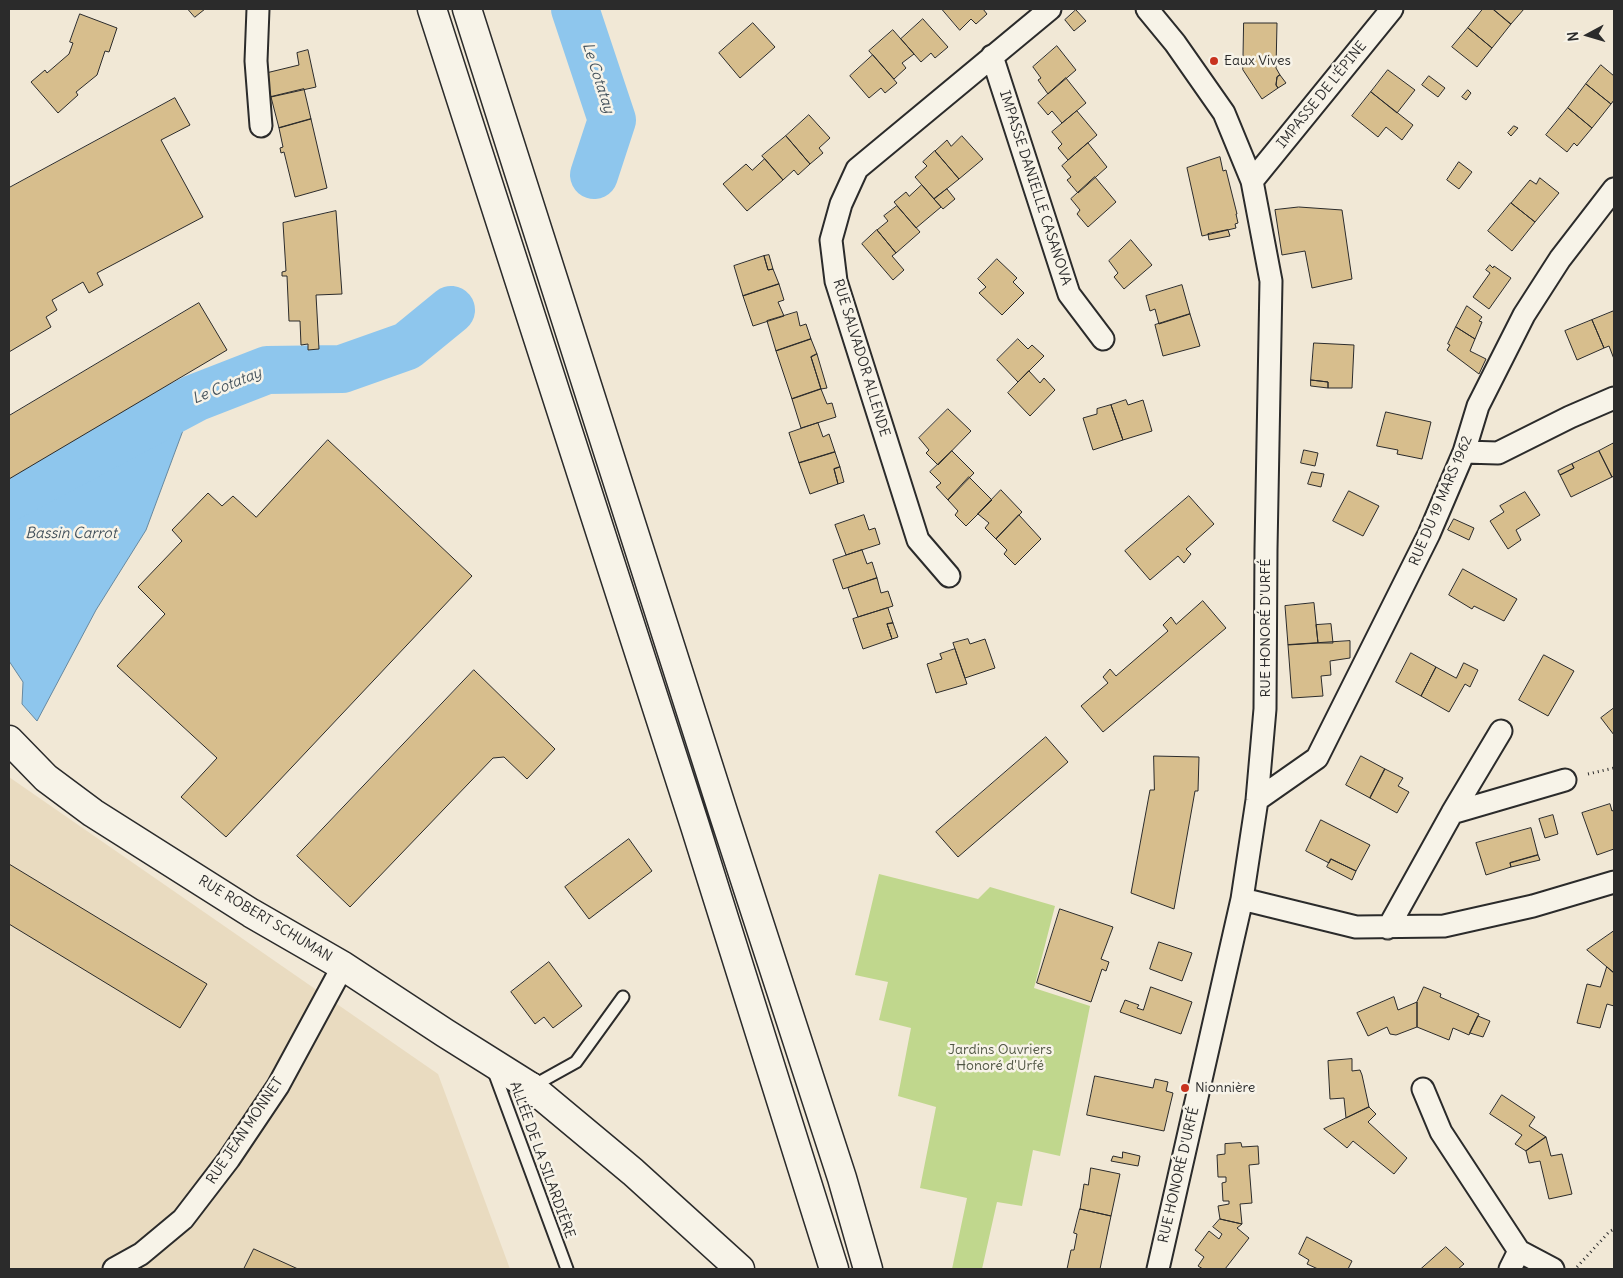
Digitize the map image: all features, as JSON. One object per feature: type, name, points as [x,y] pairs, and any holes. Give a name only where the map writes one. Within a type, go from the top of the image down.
[{"type":"main road","points":[[432,9],[698,835],[834,1269]]},
{"type":"main road","points":[[467,9],[724,816],[842,1178],[868,1269]]},
{"type":"main road","name":"RUE ROBERT SCHUMAN","points":[[9,740],[46,778],[93,813],[251,913],[343,966],[531,1087],[634,1172],[740,1269]]},
{"type":"street","points":[[258,9],[256,61],[261,126]]},
{"type":"street","name":"RUE SALVADOR ALLENDE","points":[[949,576],[918,540],[836,281],[831,240],[841,204],[857,169],[1050,9]]},
{"type":"street","name":"RUE HONORÉ D'URFÉ","points":[[1148,9],[1224,113],[1252,181],[1271,281],[1265,709],[1257,800],[1242,899],[1158,1269]]},
{"type":"street","name":"IMPASSE DE L'ÉPINE","points":[[1252,181],[1392,9]]},
{"type":"street","name":"IMPASSE DANIELLE CASANOVA","points":[[992,56],[1069,294],[1103,340]]},
{"type":"street","name":"RUE DU 19 MARS 1962","points":[[1257,800],[1318,758],[1429,534],[1464,452],[1478,406],[1524,315],[1560,259],[1614,190]]},
{"type":"street","points":[[1464,452],[1498,453],[1570,417],[1614,398]]},
{"type":"street","points":[[1388,928],[1452,813],[1501,731]]},
{"type":"street","points":[[1452,813],[1566,780]]},
{"type":"street","points":[[1242,899],[1356,927],[1444,926],[1533,906],[1614,882]]},
{"type":"street","name":"RUE JEAN MONNET","points":[[114,1269],[140,1254],[183,1219],[229,1159],[278,1086],[343,966]]},
{"type":"street","points":[[1423,1089],[1442,1132],[1515,1260],[1553,1269]]},
{"type":"lane","points":[[531,1087],[576,1062],[623,997]]},
{"type":"lane","name":"ALLÉE DE LA SILARDIÈRE","points":[[490,1061],[567,1269]]},
{"type":"path","points":[[1575,1269],[1609,1232],[1614,1230]]},
{"type":"shaded area","points":[[9,777],[438,1074],[510,1269],[9,1269]]},
{"type":"green space","name":"Jardins Ouvriers Honoré d'Urfé","points":[[879,874],[978,899],[990,887],[1055,906],[1034,988],[1090,1006],[1060,1156],[1033,1150],[1022,1206],[997,1202],[982,1269],[952,1269],[967,1198],[920,1188],[936,1107],[898,1096],[911,1028],[879,1020],[888,982],[855,975]]},
{"type":"water","name":"Bassin Carrot","points":[[195,398],[146,530],[96,610],[37,721],[22,704],[23,682],[9,661],[9,497]]},
{"type":"building","points":[[188,9],[205,9],[195,17]]},
{"type":"building","points":[[942,9],[983,9],[987,14],[976,24],[971,19],[960,30]]},
{"type":"building","points":[[1483,9],[1493,9],[1511,24],[1492,48],[1468,28]]},
{"type":"building","points":[[1493,9],[1524,9],[1511,24]]},
{"type":"building","points":[[1076,10],[1086,21],[1074,31],[1065,20]]},
{"type":"building","points":[[80,14],[117,28],[109,52],[105,51],[97,75],[76,92],[78,95],[58,113],[31,82],[45,70],[47,73],[69,54],[73,43],[70,42]]},
{"type":"building","points":[[923,19],[948,47],[935,58],[931,53],[921,62],[901,39]]},
{"type":"building","points":[[753,23],[775,47],[740,78],[719,53]]},
{"type":"building","points":[[1244,23],[1277,23],[1276,68],[1280,75],[1277,77],[1276,85],[1278,88],[1262,99],[1243,70]]},
{"type":"building","points":[[1468,28],[1492,48],[1477,67],[1452,47]]},
{"type":"building","points":[[893,30],[914,54],[902,63],[906,68],[894,79],[869,51]]},
{"type":"building","points":[[1057,46],[1076,70],[1048,94],[1038,80],[1041,78],[1033,67]]},
{"type":"building","points":[[308,50],[316,87],[271,97],[266,73],[299,65],[297,53]]},
{"type":"building","points":[[873,55],[897,83],[885,93],[881,88],[869,98],[850,76]]},
{"type":"building","points":[[1601,65],[1614,76],[1614,100],[1611,104],[1586,84]]},
{"type":"building","points":[[1388,70],[1415,90],[1397,113],[1371,92]]},
{"type":"building","points":[[1280,75],[1286,83],[1278,88],[1276,85],[1277,77]]},
{"type":"building","points":[[1429,76],[1445,88],[1438,97],[1422,85]]},
{"type":"building","points":[[1066,78],[1086,103],[1062,123],[1052,111],[1048,115],[1038,103]]},
{"type":"building","points":[[1586,84],[1611,104],[1592,128],[1568,108]]},
{"type":"building","points":[[304,89],[311,119],[279,128],[271,97]]},
{"type":"building","points":[[1468,90],[1471,93],[1466,100],[1462,97]]},
{"type":"building","points":[[1371,92],[1413,125],[1402,140],[1386,127],[1378,137],[1352,116]]},
{"type":"building","points":[[175,98],[190,125],[161,140],[203,217],[97,273],[103,285],[89,293],[83,282],[52,300],[57,310],[46,317],[51,327],[9,352],[9,188]]},
{"type":"building","points":[[1568,108],[1592,128],[1577,146],[1574,143],[1567,152],[1546,135]]},
{"type":"building","points":[[1077,111],[1097,135],[1068,160],[1058,148],[1062,144],[1052,132]]},
{"type":"building","points":[[809,115],[830,138],[819,148],[823,153],[810,164],[786,136]]},
{"type":"building","points":[[311,119],[327,188],[295,197],[284,152],[281,153],[280,148],[283,147],[279,128]]},
{"type":"building","points":[[1514,126],[1518,128],[1511,136],[1508,133]]},
{"type":"building","points":[[786,136],[810,164],[798,175],[794,170],[783,180],[762,156]]},
{"type":"building","points":[[962,136],[983,159],[959,179],[935,151],[947,140],[951,146]]},
{"type":"building","points":[[1088,143],[1107,167],[1078,193],[1067,180],[1071,177],[1062,166]]},
{"type":"building","points":[[935,151],[959,179],[934,199],[915,177],[927,166],[923,162]]},
{"type":"building","points":[[1220,157],[1223,171],[1226,170],[1238,223],[1235,224],[1236,228],[1202,236],[1187,168]]},
{"type":"building","points":[[765,159],[783,180],[747,211],[723,184],[746,164],[752,170]]},
{"type":"building","points":[[1459,162],[1472,172],[1459,189],[1447,180]]},
{"type":"building","points":[[1095,177],[1116,202],[1088,227],[1077,214],[1080,210],[1071,199]]},
{"type":"building","points":[[1540,178],[1559,193],[1535,222],[1511,203],[1530,180],[1536,184]]},
{"type":"building","points":[[922,185],[941,207],[916,228],[894,202],[906,192],[909,196]]},
{"type":"building","points":[[947,189],[955,199],[943,209],[934,199]]},
{"type":"building","points":[[1511,203],[1535,222],[1512,251],[1488,231]]},
{"type":"building","points":[[897,206],[920,232],[896,253],[877,230],[888,221],[884,216]]},
{"type":"building","points":[[1299,207],[1342,210],[1352,279],[1312,288],[1305,251],[1282,255],[1275,210]]},
{"type":"building","points":[[336,211],[342,294],[316,295],[319,349],[308,350],[308,344],[301,345],[300,321],[289,321],[287,276],[282,276],[282,272],[286,271],[283,223]]},
{"type":"building","points":[[877,230],[896,253],[892,256],[904,270],[893,280],[862,244]]},
{"type":"building","points":[[1228,230],[1230,236],[1209,240],[1208,234]]},
{"type":"building","points":[[1131,240],[1152,265],[1124,289],[1114,277],[1118,273],[1109,261]]},
{"type":"building","points":[[769,255],[773,269],[768,270],[764,256]]},
{"type":"building","points":[[764,256],[768,270],[773,269],[779,284],[743,296],[734,266]]},
{"type":"building","points":[[997,259],[1017,278],[1013,282],[1024,293],[1002,315],[979,293],[986,287],[978,279]]},
{"type":"building","points":[[1490,265],[1511,278],[1489,309],[1473,297],[1490,273],[1486,270]]},
{"type":"building","points":[[779,284],[784,300],[778,302],[784,316],[753,326],[743,296]]},
{"type":"building","points":[[1182,285],[1190,314],[1159,324],[1155,309],[1150,311],[1146,296]]},
{"type":"building","points":[[199,303],[227,350],[9,479],[9,416]]},
{"type":"building","points":[[1467,306],[1482,317],[1479,321],[1482,322],[1475,339],[1456,327]]},
{"type":"building","points":[[1614,311],[1614,359],[1609,346],[1604,348],[1592,320]]},
{"type":"building","points":[[797,312],[800,326],[806,324],[811,339],[776,351],[767,321]]},
{"type":"building","points":[[1190,314],[1200,346],[1163,356],[1155,325]]},
{"type":"building","points":[[1592,320],[1604,348],[1577,360],[1565,331]]},
{"type":"building","points":[[1456,327],[1475,339],[1470,351],[1486,359],[1479,374],[1447,350]]},
{"type":"building","points":[[811,339],[817,354],[811,357],[821,389],[792,399],[776,351]]},
{"type":"building","points":[[1018,339],[1028,349],[1032,345],[1044,356],[1018,382],[997,360]]},
{"type":"building","points":[[1314,343],[1354,345],[1352,388],[1328,388],[1328,382],[1311,380]]},
{"type":"building","points":[[817,354],[827,388],[821,389],[811,357]]},
{"type":"building","points":[[1029,371],[1040,383],[1044,378],[1055,390],[1030,416],[1008,393]]},
{"type":"building","points":[[1311,380],[1328,382],[1328,388],[1311,386]]},
{"type":"building","points":[[821,389],[827,404],[832,403],[836,417],[801,428],[792,399]]},
{"type":"building","points":[[1126,400],[1128,405],[1143,400],[1152,431],[1123,440],[1111,405]]},
{"type":"building","points":[[1111,405],[1123,440],[1093,450],[1083,418],[1097,414],[1097,409]]},
{"type":"building","points":[[948,409],[971,431],[938,465],[926,453],[929,450],[919,438]]},
{"type":"building","points":[[1386,412],[1431,422],[1422,459],[1397,454],[1398,450],[1377,446]]},
{"type":"building","points":[[818,423],[823,437],[829,434],[835,452],[799,463],[789,433]]},
{"type":"building","points":[[328,440],[472,576],[226,837],[181,797],[217,758],[117,666],[165,614],[138,587],[182,541],[172,530],[208,493],[222,506],[233,496],[256,517]]},
{"type":"building","points":[[1614,443],[1614,476],[1612,477],[1599,451]]},
{"type":"building","points":[[1304,450],[1318,453],[1315,466],[1301,463]]},
{"type":"building","points":[[952,451],[974,473],[948,500],[936,487],[941,483],[930,472]]},
{"type":"building","points":[[1599,451],[1612,477],[1571,497],[1560,475],[1574,468],[1572,464]]},
{"type":"building","points":[[835,452],[840,467],[834,469],[838,484],[810,494],[799,463]]},
{"type":"building","points":[[1572,464],[1574,468],[1560,475],[1558,471]]},
{"type":"building","points":[[840,467],[844,482],[838,484],[834,469]]},
{"type":"building","points":[[1312,472],[1324,474],[1321,487],[1308,484]]},
{"type":"building","points":[[969,477],[992,500],[966,526],[955,515],[958,511],[948,500]]},
{"type":"building","points":[[1001,490],[1022,512],[996,539],[985,528],[989,523],[978,514]]},
{"type":"building","points":[[1349,491],[1379,506],[1363,536],[1333,521]]},
{"type":"building","points":[[1525,492],[1540,515],[1516,530],[1521,540],[1508,549],[1490,521],[1504,512],[1500,506]]},
{"type":"building","points":[[1189,496],[1214,524],[1186,549],[1191,554],[1184,563],[1178,556],[1150,580],[1125,551]]},
{"type":"building","points":[[864,515],[869,530],[875,528],[880,544],[846,555],[835,525]]},
{"type":"building","points":[[1019,515],[1041,539],[1015,565],[1004,554],[1007,550],[996,539]]},
{"type":"building","points":[[1454,519],[1474,528],[1469,540],[1448,530]]},
{"type":"building","points":[[862,550],[867,564],[872,562],[877,578],[843,589],[833,560]]},
{"type":"building","points":[[1463,569],[1517,599],[1504,621],[1474,606],[1472,609],[1449,595]]},
{"type":"building","points":[[877,578],[881,593],[888,591],[893,606],[858,617],[848,588]]},
{"type":"building","points":[[1203,601],[1226,628],[1103,732],[1081,706],[1108,683],[1103,677],[1110,669],[1116,676],[1168,631],[1163,625],[1171,617],[1176,624]]},
{"type":"building","points":[[1314,603],[1318,643],[1288,645],[1285,606]]},
{"type":"building","points":[[888,608],[893,623],[887,624],[892,639],[863,649],[853,619]]},
{"type":"building","points":[[893,623],[898,637],[892,639],[887,624]]},
{"type":"building","points":[[1331,624],[1333,643],[1318,643],[1316,625]]},
{"type":"building","points":[[968,639],[970,644],[985,639],[995,668],[965,678],[953,643]]},
{"type":"building","points":[[1350,641],[1350,658],[1330,661],[1331,675],[1321,676],[1323,696],[1292,698],[1288,645]]},
{"type":"building","points":[[955,649],[967,684],[936,693],[927,664],[942,659],[940,654]]},
{"type":"building","points":[[1411,653],[1436,667],[1421,696],[1396,682]]},
{"type":"building","points":[[1544,655],[1574,671],[1548,716],[1519,700]]},
{"type":"building","points":[[1464,663],[1478,670],[1470,687],[1465,684],[1449,712],[1421,696],[1436,667],[1456,678]]},
{"type":"building","points":[[474,670],[555,749],[527,779],[504,757],[493,758],[350,907],[297,856]]},
{"type":"building","points":[[1614,708],[1614,735],[1601,718]]},
{"type":"building","points":[[1046,737],[1068,762],[958,857],[936,832]]},
{"type":"building","points":[[1154,756],[1199,757],[1198,791],[1195,791],[1174,909],[1131,893],[1150,790],[1154,790]]},
{"type":"building","points":[[1361,756],[1385,769],[1370,798],[1346,785]]},
{"type":"building","points":[[1385,769],[1403,778],[1398,786],[1409,792],[1397,813],[1370,798]]},
{"type":"building","points":[[1610,804],[1612,811],[1614,810],[1614,849],[1597,855],[1582,813]]},
{"type":"building","points":[[1553,815],[1558,834],[1545,838],[1539,819]]},
{"type":"building","points":[[1321,820],[1370,845],[1356,871],[1331,859],[1329,863],[1306,851]]},
{"type":"building","points":[[1531,828],[1538,855],[1510,863],[1511,867],[1486,875],[1476,843]]},
{"type":"building","points":[[629,839],[652,871],[589,919],[565,887]]},
{"type":"building","points":[[1538,855],[1540,860],[1511,867],[1510,863]]},
{"type":"building","points":[[1331,859],[1356,871],[1352,880],[1327,867]]},
{"type":"building","points":[[9,864],[207,984],[180,1028],[9,924]]},
{"type":"building","points":[[1060,909],[1113,927],[1101,959],[1109,962],[1106,971],[1102,969],[1091,1002],[1037,983]]},
{"type":"building","points":[[1614,931],[1614,973],[1587,950]]},
{"type":"building","points":[[1159,942],[1192,953],[1182,981],[1150,969]]},
{"type":"building","points":[[549,962],[582,1006],[553,1028],[544,1017],[535,1024],[511,992]]},
{"type":"building","points":[[1607,967],[1614,973],[1614,1006],[1607,1004],[1600,1028],[1577,1023],[1587,984],[1600,987]]},
{"type":"building","points":[[1151,987],[1192,1002],[1181,1034],[1120,1012],[1125,1000],[1139,1005],[1137,1008],[1143,1010]]},
{"type":"building","points":[[1424,987],[1441,994],[1440,997],[1479,1014],[1469,1035],[1453,1028],[1449,1040],[1417,1027],[1417,1002]]},
{"type":"building","points":[[1394,997],[1398,1010],[1417,1002],[1417,1027],[1396,1035],[1390,1034],[1387,1027],[1368,1036],[1357,1013]]},
{"type":"building","points":[[1478,1016],[1490,1021],[1483,1037],[1470,1033]]},
{"type":"building","points":[[1352,1059],[1352,1071],[1360,1070],[1362,1075],[1369,1107],[1346,1118],[1344,1098],[1330,1099],[1328,1061]]},
{"type":"building","points":[[1095,1076],[1153,1088],[1155,1079],[1168,1082],[1166,1091],[1173,1093],[1164,1131],[1087,1115]]},
{"type":"building","points":[[1502,1095],[1535,1117],[1529,1126],[1546,1137],[1526,1151],[1515,1144],[1522,1135],[1490,1114]]},
{"type":"building","points":[[1369,1107],[1376,1114],[1368,1122],[1407,1158],[1394,1174],[1353,1141],[1347,1148],[1324,1129]]},
{"type":"building","points":[[1546,1137],[1551,1156],[1562,1154],[1572,1194],[1549,1199],[1540,1161],[1529,1163],[1526,1151]]},
{"type":"building","points":[[1241,1143],[1242,1147],[1258,1146],[1259,1164],[1249,1165],[1252,1203],[1240,1204],[1242,1224],[1220,1219],[1218,1206],[1229,1204],[1229,1201],[1223,1201],[1222,1183],[1226,1182],[1226,1177],[1218,1177],[1217,1155],[1225,1154],[1225,1144]]},
{"type":"building","points":[[1123,1152],[1140,1156],[1138,1166],[1111,1161],[1113,1156],[1122,1158]]},
{"type":"building","points":[[1091,1168],[1120,1174],[1111,1216],[1080,1209],[1084,1184],[1088,1185]]},
{"type":"building","points":[[1080,1209],[1111,1216],[1100,1269],[1067,1269],[1071,1250],[1074,1250],[1077,1234],[1074,1233]]},
{"type":"building","points":[[1220,1219],[1242,1224],[1237,1228],[1249,1238],[1225,1269],[1203,1269],[1198,1266],[1204,1257],[1195,1250],[1209,1231],[1219,1239],[1222,1234],[1213,1227]]},
{"type":"building","points":[[1307,1237],[1352,1261],[1348,1269],[1318,1269],[1307,1264],[1309,1260],[1299,1254]]},
{"type":"building","points":[[1446,1247],[1464,1264],[1458,1269],[1421,1269]]},
{"type":"building","points":[[254,1249],[298,1269],[244,1269]]},
{"type":"waterway","name":"Le Cotatay","points":[[575,9],[612,120],[594,175]]},
{"type":"waterway","name":"Le Cotatay","points":[[9,497],[195,398],[267,370],[342,369],[407,346],[451,310]]},
{"type":"place","name":"Eaux Vives","points":[[1214,61]]},
{"type":"place","name":"Nionnière","points":[[1185,1088]]}]
